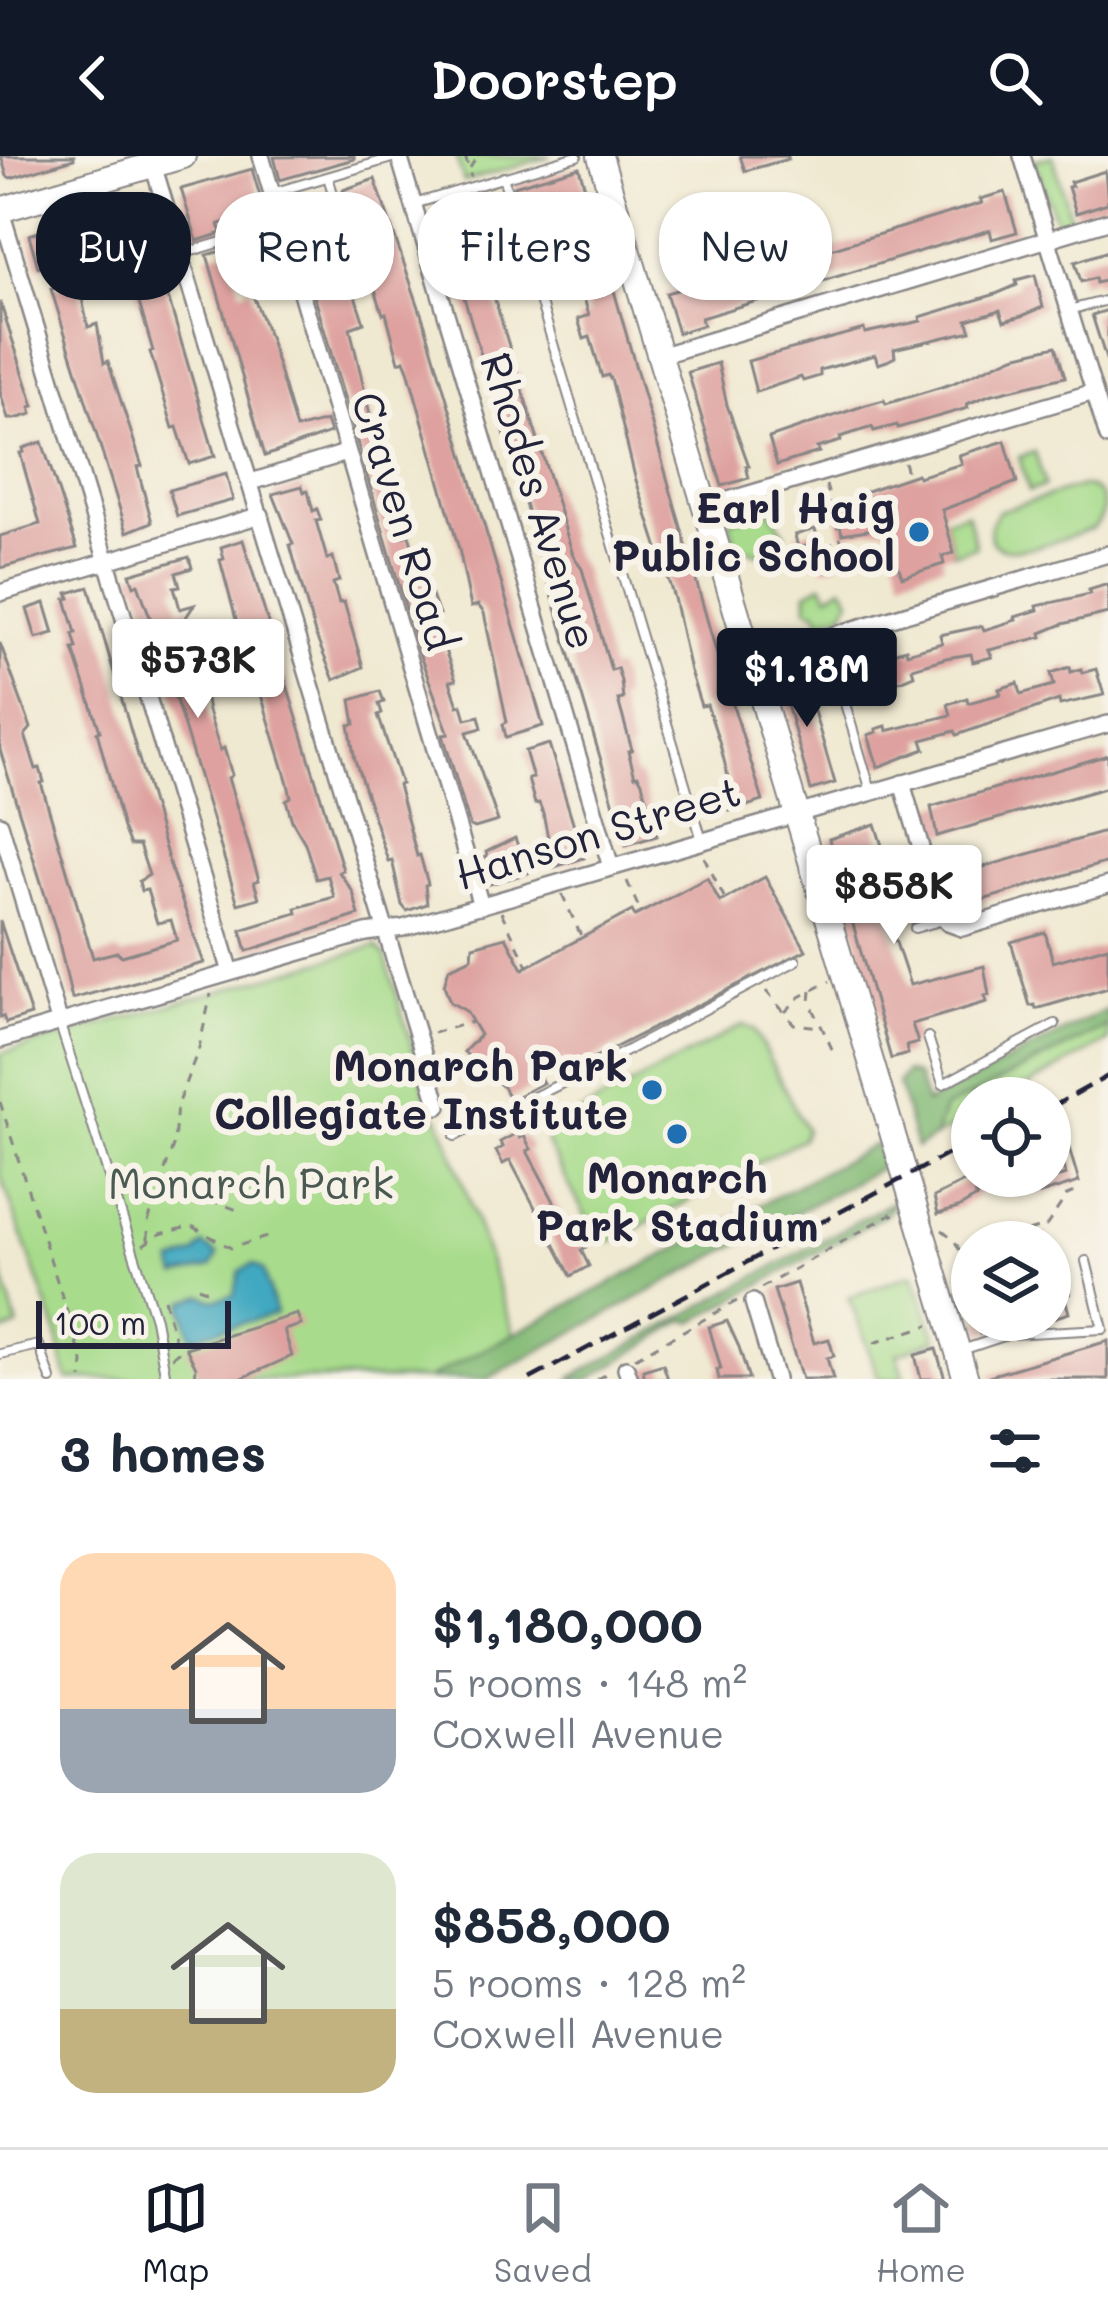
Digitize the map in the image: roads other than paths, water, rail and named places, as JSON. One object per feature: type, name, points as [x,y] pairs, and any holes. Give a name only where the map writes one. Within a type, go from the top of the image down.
[{"type":"main road","points":[[0,210],[183,156]]},
{"type":"main road","points":[[600,156],[966,1379]]},
{"type":"street","name":"Craven Road","points":[[261,156],[270,192]]},
{"type":"street","name":"Rhodes Avenue","points":[[399,156],[618,870]]},
{"type":"street","points":[[1022,156],[1108,436]]},
{"type":"street","points":[[153,165],[161,192]]},
{"type":"street","points":[[0,210],[231,972]]},
{"type":"street","points":[[659,356],[1108,221]]},
{"type":"street","points":[[191,289],[439,1106]]},
{"type":"street","name":"Craven Road","points":[[300,300],[481,906]]},
{"type":"street","points":[[705,507],[1094,392]]},
{"type":"street","points":[[251,482],[346,453]]},
{"type":"street","points":[[0,593],[261,515]]},
{"type":"street","points":[[750,660],[1108,554]]},
{"type":"street","name":"Hanson Street","points":[[0,1040],[366,933],[618,870],[796,812],[1108,724]]},
{"type":"street","points":[[902,782],[944,920],[962,928],[1108,885]]},
{"type":"street","points":[[0,824],[60,1024]]},
{"type":"street","points":[[753,1302],[776,1379]]},
{"type":"lane","points":[[278,192],[399,156]]},
{"type":"lane","points":[[413,204],[577,156]]},
{"type":"lane","points":[[328,177],[333,192]]},
{"type":"lane","points":[[503,177],[702,845]]},
{"type":"lane","points":[[1069,310],[1108,300]]},
{"type":"lane","points":[[825,639],[872,791]]},
{"type":"lane","points":[[902,883],[929,875]]},
{"type":"lane","points":[[916,928],[944,920]]},
{"type":"lane","points":[[454,1136],[796,961]]},
{"type":"lane","points":[[60,1024],[155,1319],[166,1379]]},
{"type":"lane","points":[[928,1037],[943,1084],[1055,1024]]},
{"type":"lane","points":[[958,1352],[1010,1334],[1103,1329],[1086,1261]]},
{"type":"lane","points":[[0,1354],[39,1346],[51,1379]]},
{"type":"water","points":[[203,1245],[218,1255],[211,1267],[177,1276],[173,1263],[196,1254]]},
{"type":"water","points":[[253,1264],[263,1270],[276,1314],[191,1337],[185,1301],[203,1295],[214,1300],[234,1295],[240,1271]]},
{"type":"railway","points":[[1071,1096],[1108,1076]]},
{"type":"railway","points":[[530,1379],[951,1152]]},
{"type":"place","name":"Earl Haig Public School","points":[[919,532]]},
{"type":"place","name":"Monarch Park Collegiate Institute","points":[[652,1090]]},
{"type":"place","name":"Monarch Park Stadium","points":[[677,1134]]},
{"type":"park label","name":"Monarch Park","points":[[251,1184]]}]
